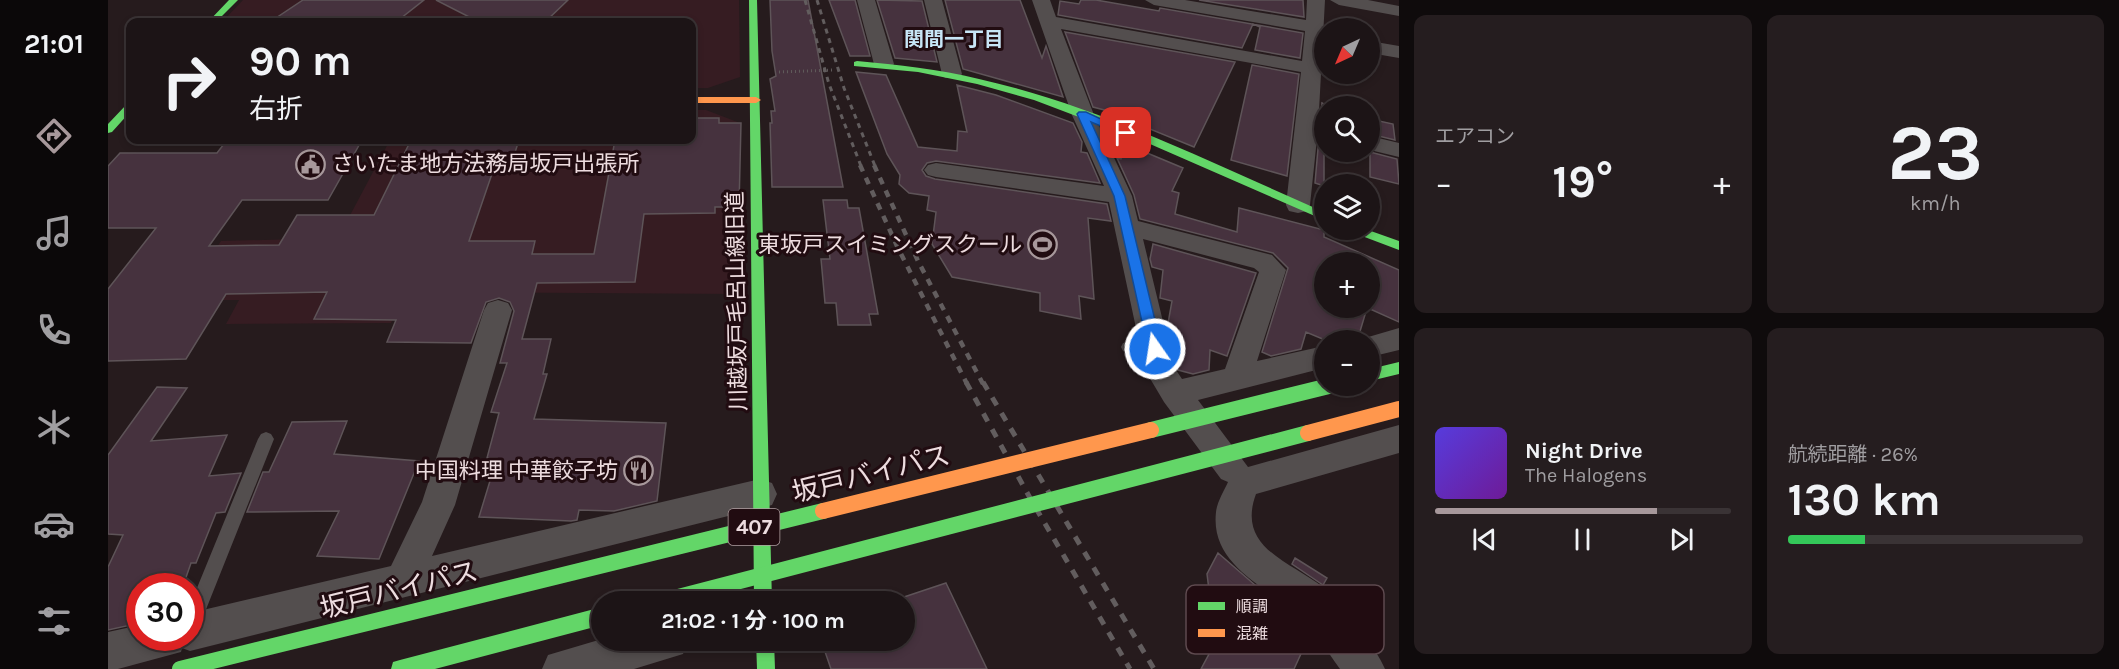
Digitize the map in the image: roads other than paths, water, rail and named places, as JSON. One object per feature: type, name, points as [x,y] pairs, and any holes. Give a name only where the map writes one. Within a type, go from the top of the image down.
[{"type":"main road","points":[[216,18],[234,0]]},
{"type":"main road","name":"川越坂戸毛呂山線旧道","points":[[753,0],[763,591]]},
{"type":"main road","points":[[857,64],[884,64],[952,74],[1016,90],[1083,114],[1314,212]]},
{"type":"main road","points":[[696,100],[756,100]]},
{"type":"main road","points":[[108,130],[126,111]]},
{"type":"main road","points":[[1380,239],[1399,246]]},
{"type":"main road","points":[[1380,373],[1399,368]]},
{"type":"main road","name":"坂戸バイパス","points":[[180,669],[1314,390]]},
{"type":"main road","name":"407","points":[[701,591],[1399,409]]},
{"type":"main road","points":[[400,669],[591,619]]},
{"type":"main road","points":[[765,651],[766,669]]},
{"type":"street","points":[[866,0],[884,64]]},
{"type":"street","points":[[933,0],[952,74]]},
{"type":"street","points":[[1154,0],[1178,2],[1314,33]]},
{"type":"street","points":[[1317,0],[1317,18]]},
{"type":"street","points":[[1339,0],[1399,10]]},
{"type":"street","points":[[1045,11],[1311,68]]},
{"type":"street","points":[[1045,11],[1083,114],[1120,196],[1160,370],[1244,483]]},
{"type":"street","points":[[1380,49],[1399,52]]},
{"type":"street","points":[[1314,51],[1311,68],[1314,106]]},
{"type":"street","points":[[1298,205],[1314,139]]},
{"type":"street","points":[[1380,145],[1399,150]]},
{"type":"street","points":[[936,170],[1120,196]]},
{"type":"street","points":[[1128,227],[1263,261],[1273,270],[1236,379]]},
{"type":"street","points":[[403,580],[438,505],[498,310]]},
{"type":"street","points":[[1380,344],[1399,339]]},
{"type":"street","points":[[1175,393],[1314,360]]},
{"type":"street","points":[[1244,483],[1399,439]]},
{"type":"street","points":[[1244,483],[1233,511],[1236,536],[1253,561],[1288,585]]},
{"type":"street","points":[[204,627],[760,494]]},
{"type":"street","points":[[108,652],[126,648]]},
{"type":"street","points":[[562,669],[628,651]]},
{"type":"street","points":[[1353,654],[1365,669]]},
{"type":"lane","points":[[1128,347],[1155,349]]},
{"type":"lane","points":[[204,595],[266,439]]},
{"type":"railway","points":[[805,0],[829,84],[861,166]]},
{"type":"railway","points":[[817,0],[844,88],[875,166]]},
{"type":"railway","points":[[860,165],[897,246],[967,384]]},
{"type":"railway","points":[[874,165],[918,261],[983,384]]},
{"type":"railway","points":[[966,382],[1030,498],[1130,669]]},
{"type":"railway","points":[[983,382],[1154,669]]},
{"type":"place","name":"さいたま地方法務局坂戸出張所","points":[[311,164]]},
{"type":"place","name":"東坂戸スイミングスクール","points":[[1043,245]]},
{"type":"place","name":"中国料理 中華餃子坊","points":[[639,471]]},
{"type":"district","name":"関間一丁目","points":[[954,39]]}]
